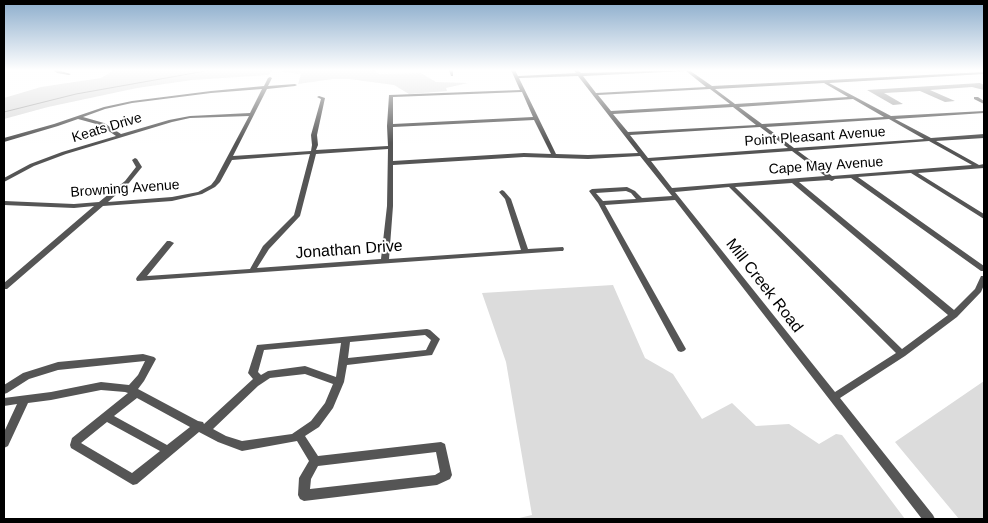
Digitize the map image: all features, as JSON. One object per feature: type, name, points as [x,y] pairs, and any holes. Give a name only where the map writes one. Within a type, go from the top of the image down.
[{"type":"street","points":[[4,140],[132,102],[192,94]]},
{"type":"street","name":"Browning Avenue","points":[[4,203],[54,206],[172,200],[192,196],[213,186],[230,158],[262,94]]},
{"type":"street","points":[[385,261],[390,206],[390,97],[395,94]]},
{"type":"street","points":[[399,94],[412,96],[441,94]]},
{"type":"street","points":[[525,94],[554,155]]},
{"type":"street","name":"Mill Creek Road","points":[[595,94],[929,519]]},
{"type":"street","points":[[721,94],[832,179]]},
{"type":"street","points":[[847,94],[981,166],[984,170]]},
{"type":"street","points":[[252,271],[266,248],[297,216],[314,152],[314,135],[323,98],[319,97]]},
{"type":"street","points":[[610,113],[854,98]]},
{"type":"street","points":[[976,98],[984,103]]},
{"type":"street","points":[[627,134],[984,112]]},
{"type":"street","points":[[972,113],[984,118]]},
{"type":"street","name":"Keats Drive","points":[[4,180],[49,158],[119,135],[181,118],[252,114]]},
{"type":"street","points":[[77,117],[102,124],[119,135]]},
{"type":"street","points":[[390,126],[537,118]]},
{"type":"street","name":"Point Pleasant Avenue","points":[[390,163],[524,155],[644,157],[793,150],[984,136]]},
{"type":"street","points":[[230,158],[390,147]]},
{"type":"street","points":[[4,287],[127,182],[139,167],[135,160]]},
{"type":"street","name":"Cape May Avenue","points":[[671,190],[981,166]]},
{"type":"street","points":[[911,172],[984,217]]},
{"type":"street","points":[[853,177],[984,269]]},
{"type":"street","points":[[794,181],[954,315]]},
{"type":"street","points":[[732,186],[902,354]]},
{"type":"street","points":[[640,200],[628,189],[592,191],[601,203],[681,349]]},
{"type":"street","points":[[502,192],[508,199],[525,251]]},
{"type":"street","points":[[601,203],[676,198]]},
{"type":"street","name":"Jonathan Drive","points":[[170,243],[140,279],[560,249]]},
{"type":"street","points":[[833,398],[902,354],[954,315],[978,290],[984,278]]},
{"type":"street","points":[[260,380],[253,373],[260,347],[427,332],[436,340],[429,353],[343,362]]},
{"type":"street","points":[[4,402],[101,386],[127,388],[222,439],[242,446],[294,438],[315,424],[325,411],[339,382],[346,340]]},
{"type":"street","points":[[4,390],[26,376],[58,366],[143,357],[151,359],[134,391],[107,417],[76,442],[75,445],[133,480],[268,375],[305,370],[339,382]]},
{"type":"street","points":[[4,443],[25,399]]},
{"type":"street","points":[[107,417],[169,451]]},
{"type":"street","points":[[299,435],[315,461]]},
{"type":"street","points":[[441,447],[446,475],[437,480],[304,495],[305,478],[315,461],[441,447]]},
{"type":"shaded area","points":[[16,94],[107,94],[4,119],[4,98]]},
{"type":"shaded area","points":[[875,94],[886,94],[903,104],[893,105]]},
{"type":"shaded area","points":[[928,94],[940,94],[955,101],[945,102]]},
{"type":"shaded area","points":[[613,285],[645,358],[673,374],[702,419],[732,403],[756,426],[789,424],[819,444],[836,434],[842,435],[905,519],[515,519],[532,515],[506,362],[482,293]]},
{"type":"shaded area","points":[[984,381],[984,519],[959,519],[895,442]]},
{"type":"waterway","points":[[4,112],[74,94]]}]
